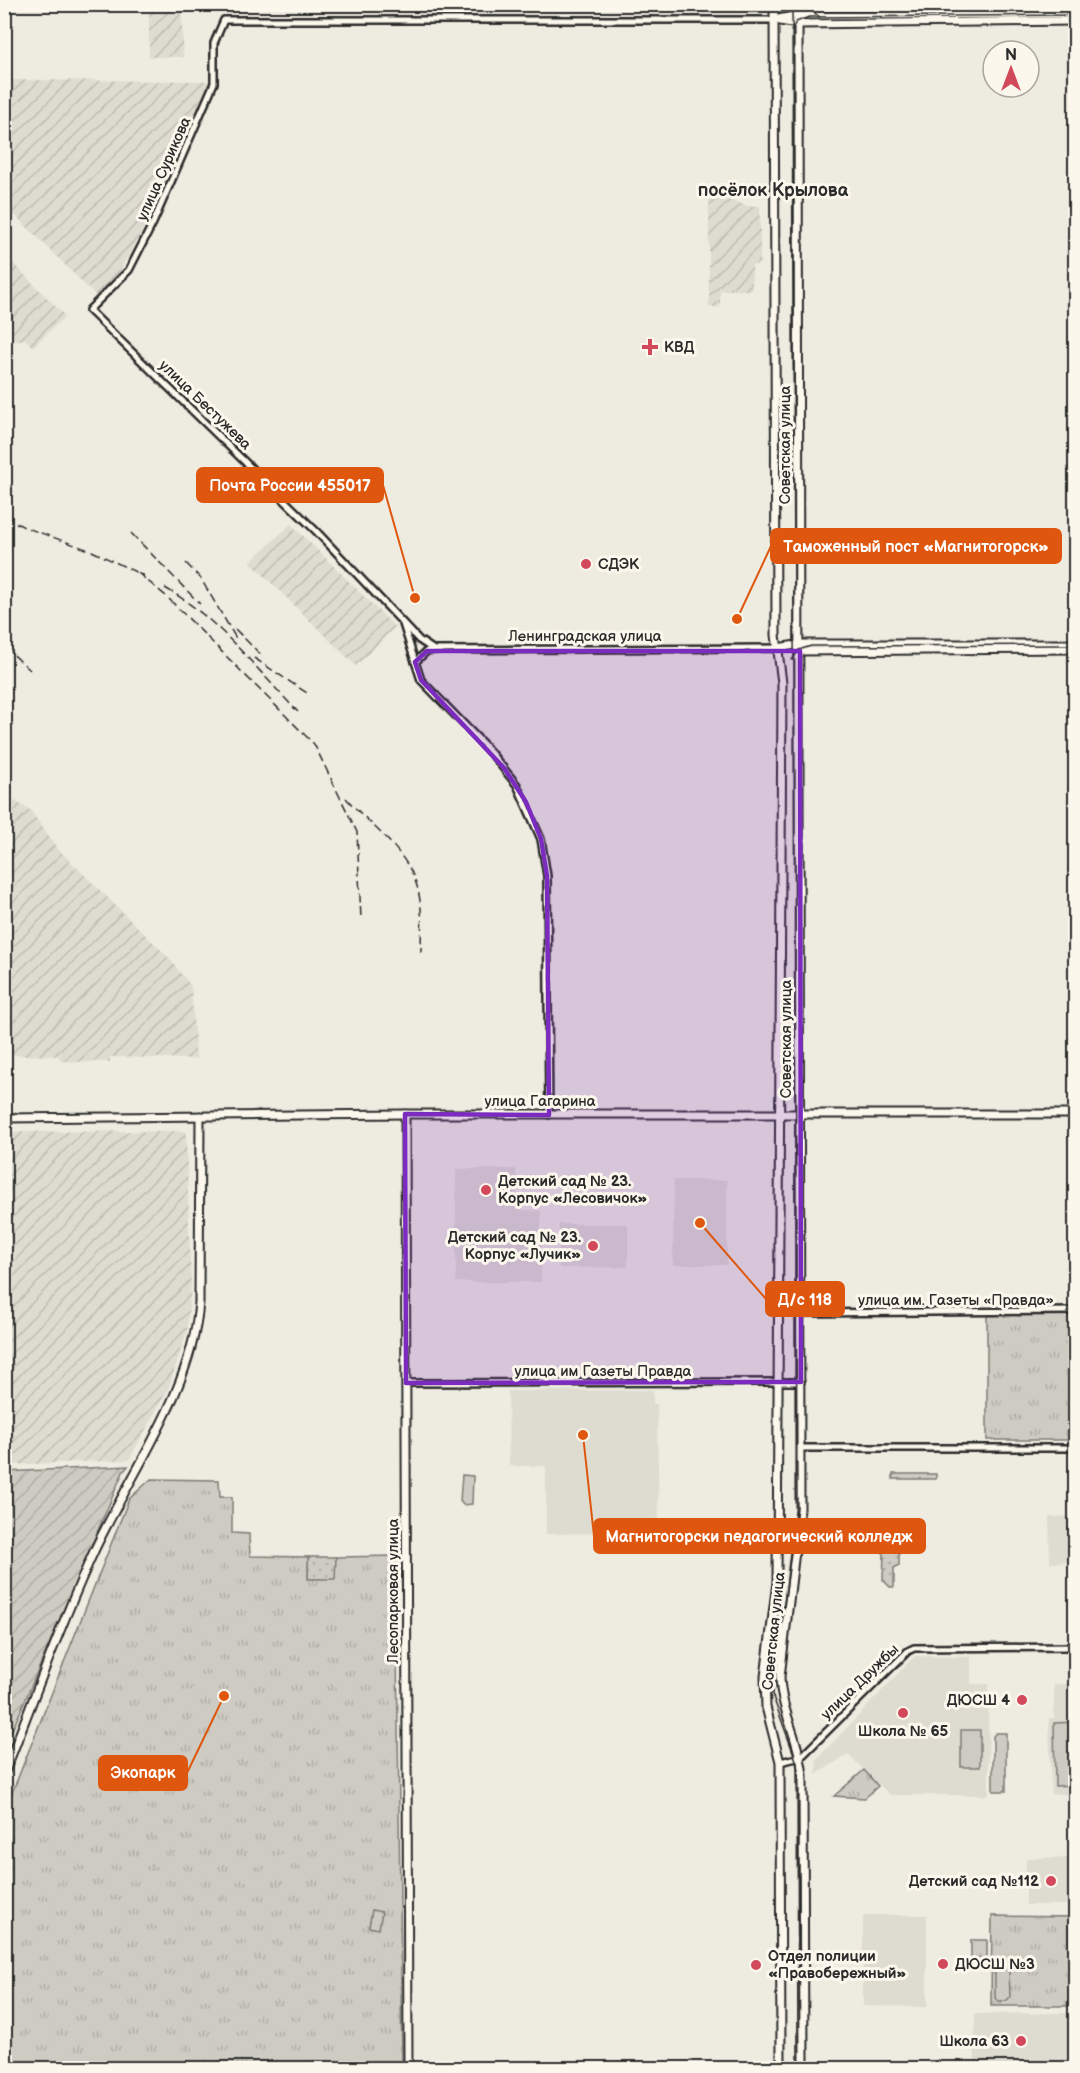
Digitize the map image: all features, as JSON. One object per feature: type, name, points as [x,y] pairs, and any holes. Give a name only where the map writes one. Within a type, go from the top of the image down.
[{"type":"main road","name":"Советская улица","points":[[774,4],[777,648],[782,682],[780,1115],[777,1582],[765,1677],[766,1707],[780,1762],[781,2068]]},
{"type":"main road","name":"Советская улица","points":[[798,4],[800,1516],[780,1677],[780,1700],[801,1757],[804,2068]]},
{"type":"main road","points":[[774,20],[798,15],[1076,14]]},
{"type":"main road","points":[[774,20],[798,24],[1076,21]]},
{"type":"main road","name":"Ленинградская улица","points":[[800,648],[1076,644]]},
{"type":"main road","name":"Ленинградская улица","points":[[777,648],[1076,649]]},
{"type":"main road","name":"улица Гагарина","points":[[4,1118],[405,1114],[1076,1114]]},
{"type":"main road","name":"Лесопарковая улица","points":[[405,1114],[408,2068]]},
{"type":"main road","points":[[4,1774],[89,1562],[185,1367],[198,1318],[199,1302],[200,1116]]},
{"type":"street","name":"улица Сурикова","points":[[88,310],[129,270],[153,223],[214,83],[214,43],[224,20],[774,20]]},
{"type":"street","name":"улица Бестужева","points":[[88,310],[317,532],[402,623]]},
{"type":"street","points":[[402,623],[434,650]]},
{"type":"street","points":[[402,623],[421,680],[486,747],[517,785],[541,839],[547,876],[549,1114]]},
{"type":"street","name":"Ленинградская улица","points":[[434,650],[777,648]]},
{"type":"street","points":[[415,662],[427,651],[434,650]]},
{"type":"street","name":"улица им. Газеты «Правда»","points":[[800,1313],[1076,1311]]},
{"type":"street","name":"улица им Газеты Правда","points":[[406,1383],[801,1382]]},
{"type":"street","points":[[800,1448],[1076,1448]]},
{"type":"street","name":"улица Дружбы","points":[[801,1757],[908,1651],[914,1648],[1076,1647]]},
{"type":"street","points":[[780,1762],[801,1757]]},
{"type":"highlighted area","points":[[427,651],[800,651],[801,1382],[406,1383],[405,1114],[549,1115],[547,876],[541,839],[526,802],[504,768],[421,680],[415,662]]},
{"type":"shaded area","points":[[149,9],[182,9],[183,57],[149,57]]},
{"type":"shaded area","points":[[5,80],[209,81],[149,218],[117,276],[97,297],[5,205]]},
{"type":"shaded area","points":[[709,193],[748,206],[760,206],[760,264],[752,265],[752,290],[720,290],[720,307],[709,307]]},
{"type":"shaded area","points":[[4,254],[65,316],[33,347],[25,339],[5,343]]},
{"type":"shaded area","points":[[291,524],[395,627],[356,666],[250,562]]},
{"type":"shaded area","points":[[5,787],[15,801],[30,810],[59,850],[168,957],[191,986],[196,1059],[110,1057],[110,1062],[80,1062],[61,1061],[59,1056],[13,1055],[12,1071],[5,1071]]},
{"type":"shaded area","points":[[186,1131],[191,1285],[187,1331],[169,1387],[129,1460],[5,1465],[5,1132]]},
{"type":"shaded area","points":[[456,1169],[516,1169],[516,1210],[541,1211],[541,1282],[456,1282]]},
{"type":"shaded area","points":[[674,1180],[727,1180],[727,1265],[673,1265]]},
{"type":"shaded area","name":"Детский сад № 23. Корпус «Лучик»","points":[[559,1224],[628,1224],[628,1267],[559,1268]]},
{"type":"shaded area","points":[[653,1390],[653,1404],[657,1404],[659,1532],[546,1534],[546,1466],[509,1466],[508,1391]]},
{"type":"shaded area","points":[[1075,1516],[1075,1562],[1050,1563],[1049,1517]]},
{"type":"shaded area","points":[[915,1656],[971,1657],[971,1684],[988,1684],[989,1795],[890,1795],[848,1754],[816,1775],[817,1759]]},
{"type":"shaded area","points":[[1069,1659],[1075,1659],[1075,1794],[1051,1794],[1049,1718],[1054,1718],[1054,1684],[1069,1684]]},
{"type":"shaded area","name":"Детский сад №112","points":[[1026,1858],[1075,1858],[1075,1905],[1026,1905]]},
{"type":"shaded area","points":[[863,1915],[927,1915],[927,2007],[863,2006]]},
{"type":"shaded area","name":"Школа 63","points":[[1068,2013],[1069,2068],[975,2068],[975,2014]]},
{"type":"green space","points":[[987,1314],[1075,1314],[1075,1440],[987,1440]]},
{"type":"green space","points":[[128,1466],[123,1472],[5,1747],[5,1472]]},
{"type":"green space","points":[[893,1474],[936,1474],[936,1479],[893,1479]]},
{"type":"green space","points":[[462,1475],[473,1476],[472,1504],[463,1505],[460,1501]]},
{"type":"green space","points":[[151,1479],[219,1480],[220,1497],[232,1497],[232,1533],[249,1534],[250,1556],[308,1557],[308,1579],[335,1579],[336,1557],[396,1556],[402,2068],[5,2068],[4,1813],[129,1499]]},
{"type":"green space","points":[[899,1519],[915,1519],[915,1528],[899,1528]]},
{"type":"green space","points":[[889,1545],[899,1545],[899,1565],[894,1568],[894,1587],[890,1587],[883,1580],[884,1553],[877,1550],[878,1548],[889,1548]]},
{"type":"green space","points":[[308,1557],[336,1557],[336,1580],[308,1579]]},
{"type":"green space","points":[[1075,1722],[1075,1785],[1055,1786],[1054,1723]]},
{"type":"green space","points":[[961,1730],[980,1730],[980,1767],[961,1767]]},
{"type":"green space","points":[[996,1733],[1006,1733],[1006,1791],[993,1791],[993,1736]]},
{"type":"green space","points":[[864,1770],[878,1786],[865,1798],[834,1796]]},
{"type":"green space","points":[[372,1910],[382,1912],[379,1929],[369,1927]]},
{"type":"green space","points":[[992,1916],[1075,1917],[1075,2006],[991,2006]]},
{"type":"green space","points":[[971,1940],[987,1940],[987,1958],[971,1958]]},
{"type":"green space","points":[[997,1968],[1009,1970],[1010,1997],[1006,2001],[998,2001],[995,1998],[995,1970]]},
{"type":"tram line","points":[[792,4],[797,1508],[772,1694],[797,1763],[798,2068]]},
{"type":"tram line","points":[[803,4],[820,17]]},
{"type":"tram line","points":[[791,31],[796,22],[809,17],[1076,15]]},
{"type":"tram line","points":[[792,660],[799,650],[811,646],[1076,645]]},
{"type":"railway","points":[[4,516],[24,527],[92,551],[144,576]]},
{"type":"railway","points":[[131,533],[200,604]]},
{"type":"railway","points":[[186,563],[201,579],[237,640]]},
{"type":"railway","points":[[138,573],[166,596],[314,744],[357,832],[361,919]]},
{"type":"railway","points":[[165,588],[184,600],[219,629],[298,712]]},
{"type":"railway","points":[[235,629],[261,655]]},
{"type":"railway","points":[[4,646],[30,670]]},
{"type":"railway","points":[[254,658],[307,693]]},
{"type":"railway","points":[[346,798],[390,842],[408,866],[415,880],[420,902],[421,952]]},
{"type":"place","name":"КВД","points":[[650,347]]},
{"type":"place","name":"СДЭК","points":[[586,564]]},
{"type":"place","name":"Почта России 455017","points":[[415,598]]},
{"type":"place","name":"Таможенный пост «Магнитогорск»","points":[[737,619]]},
{"type":"place","name":"Детский сад № 23. Корпус «Лесовичок»","points":[[486,1190]]},
{"type":"place","name":"Д/с 118","points":[[700,1223]]},
{"type":"place","name":"Детский сад № 23. Корпус «Лучик»","points":[[593,1246]]},
{"type":"place","name":"Магнитогорски педагогический колледж","points":[[583,1435]]},
{"type":"place","name":"Экопарк","points":[[224,1696]]},
{"type":"place","name":"ДЮСШ 4","points":[[1022,1700]]},
{"type":"place","name":"Школа № 65","points":[[903,1713]]},
{"type":"place","name":"Детский сад №112","points":[[1051,1881]]},
{"type":"place","name":"ДЮСШ №3","points":[[943,1964]]},
{"type":"place","name":"Отдел полиции «Правобережный»","points":[[756,1965]]},
{"type":"place","name":"Школа 63","points":[[1021,2041]]},
{"type":"district","name":"посёлок Крылова","points":[[773,190]]}]
